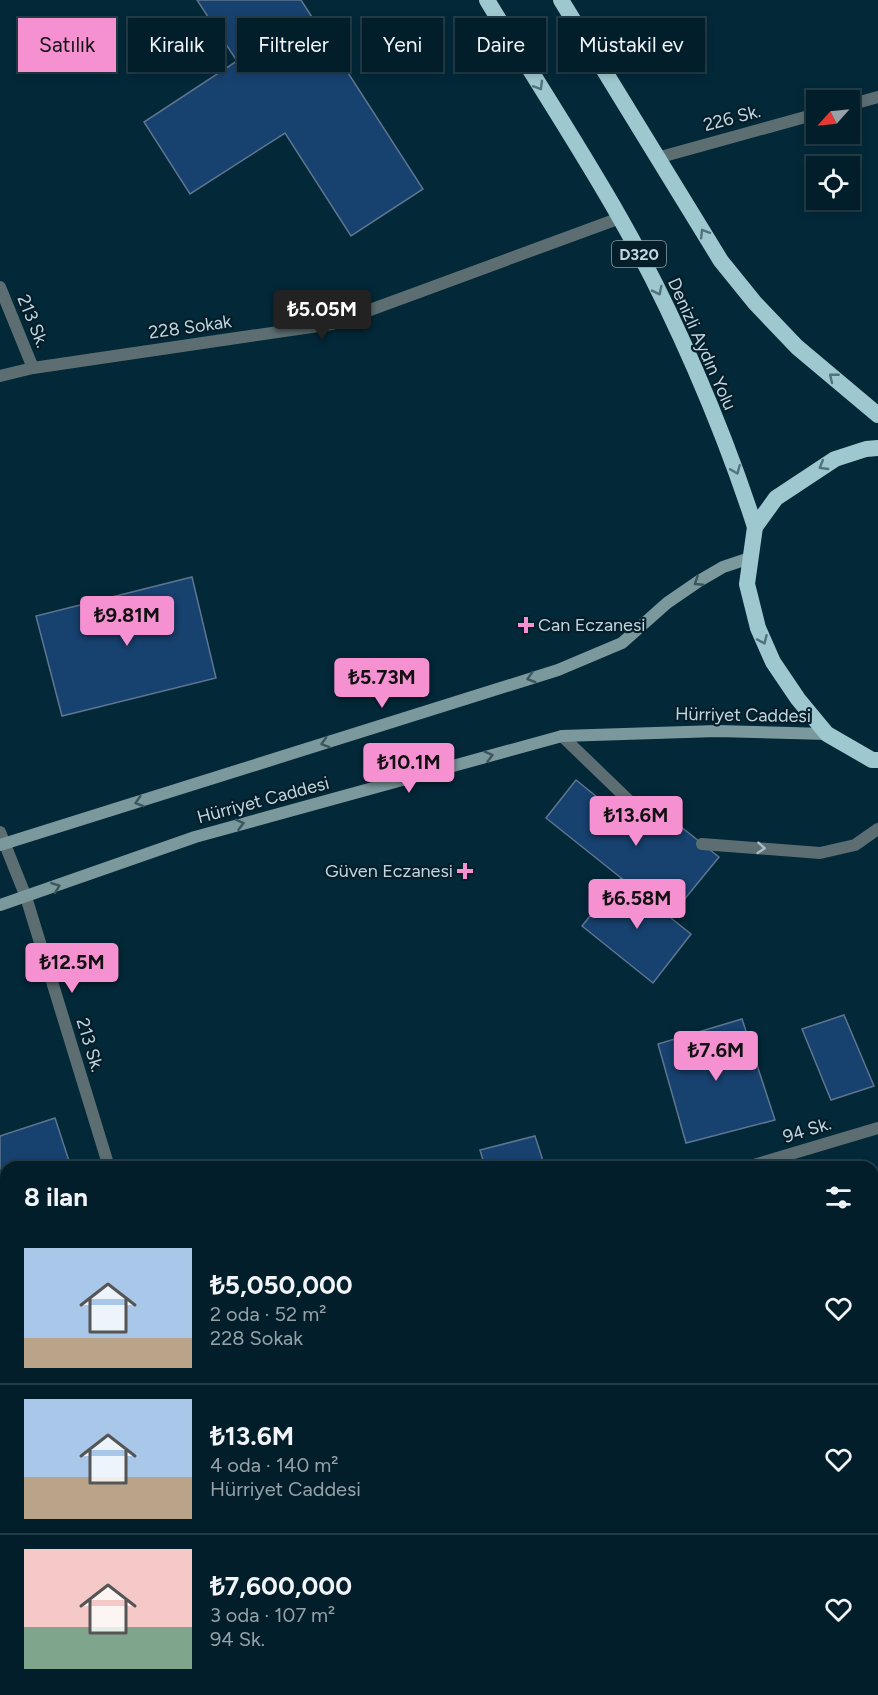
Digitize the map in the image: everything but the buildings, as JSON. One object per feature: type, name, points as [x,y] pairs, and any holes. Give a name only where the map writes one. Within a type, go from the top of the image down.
[{"type":"highway","name":"Denizli Aydın Yolu","points":[[487,0],[620,218],[658,290],[740,480],[755,527]]},
{"type":"highway","points":[[561,0],[722,261],[755,303],[797,348],[878,415]]},
{"type":"highway","points":[[876,761],[827,734],[798,699],[773,662],[758,628],[747,584],[755,527],[776,498],[802,478],[835,459],[866,449],[878,448]]},
{"type":"main road","name":"Hürriyet Caddesi","points":[[1,840],[558,670],[622,643],[667,603],[699,581],[723,567],[750,558]]},
{"type":"main road","name":"Hürriyet Caddesi","points":[[0,905],[195,837],[562,736],[717,731],[827,734]]},
{"type":"street","points":[[860,102],[878,97]]},
{"type":"street","name":"226 Sk.","points":[[657,158],[806,117]]},
{"type":"street","name":"228 Sokak","points":[[0,376],[33,368],[332,324],[620,218]]},
{"type":"street","name":"213 Sk.","points":[[0,287],[33,368]]},
{"type":"street","points":[[562,736],[647,818]]},
{"type":"street","points":[[702,844],[820,853],[855,845],[878,829]]},
{"type":"street","name":"213 Sk.","points":[[1,840],[26,897],[107,1161]]},
{"type":"street","name":"94 Sk.","points":[[767,1161],[878,1128]]},
{"type":"place","name":"Can Eczanesi","points":[[526,625]]},
{"type":"place","name":"Güven Eczanesi","points":[[465,871]]}]
